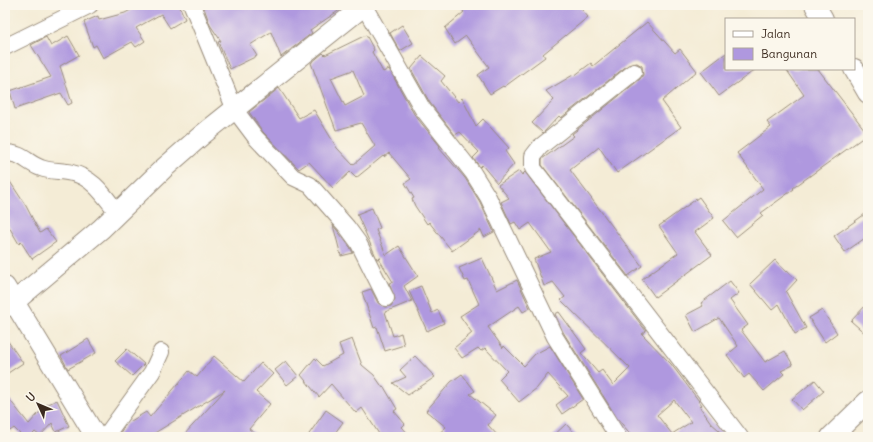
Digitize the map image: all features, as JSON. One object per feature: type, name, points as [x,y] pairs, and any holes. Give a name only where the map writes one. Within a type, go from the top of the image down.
[{"type":"street","points":[[5,47],[90,5]]},
{"type":"street","points":[[192,5],[235,110],[256,138],[287,172],[299,182],[310,186],[347,227],[358,242],[386,298]]},
{"type":"street","points":[[815,5],[822,18]]},
{"type":"street","points":[[96,437],[8,299],[118,213],[163,168],[364,6],[422,108],[473,172],[488,197],[555,337],[618,437]]},
{"type":"street","points":[[855,70],[868,93]]},
{"type":"street","points":[[634,72],[540,146],[533,156],[533,168],[740,437]]},
{"type":"street","points":[[5,153],[13,153],[23,157],[39,168],[80,175],[99,189],[118,213]]},
{"type":"street","points":[[105,437],[152,372],[161,352]]},
{"type":"street","points":[[831,437],[868,401]]},
{"type":"building","points":[[140,5],[179,5],[185,19],[170,28],[161,14],[136,28],[145,41],[136,47],[132,42],[103,58],[96,45],[93,47],[84,22],[98,16],[99,20],[125,13]]},
{"type":"building","points":[[203,5],[347,5],[310,30],[312,33],[281,57],[271,32],[250,45],[257,56],[230,69],[218,42],[221,41],[210,25]]},
{"type":"building","points":[[458,5],[578,5],[588,17],[543,54],[545,57],[504,87],[503,86],[490,94],[478,75],[489,67],[466,36],[455,44],[445,28],[464,12]]},
{"type":"building","points":[[647,22],[675,53],[680,49],[697,71],[662,101],[681,127],[617,173],[599,147],[570,170],[642,266],[628,276],[542,165],[542,159],[574,136],[572,134],[640,79],[643,75],[642,66],[637,63],[628,65],[561,118],[559,116],[543,133],[532,123],[554,100],[546,91],[573,75],[574,76],[591,63],[593,66]]},
{"type":"building","points":[[402,25],[413,43],[400,51],[390,33]]},
{"type":"building","points":[[366,35],[374,50],[372,52],[383,72],[389,69],[414,114],[440,146],[439,148],[465,178],[480,202],[494,232],[484,237],[481,230],[452,251],[429,222],[427,224],[415,206],[412,199],[414,198],[405,183],[411,179],[389,153],[384,157],[383,156],[356,178],[350,172],[333,188],[309,162],[299,169],[263,132],[249,112],[279,88],[299,118],[314,110],[337,148],[353,165],[375,146],[361,123],[336,130],[311,63],[323,53],[325,55]],"holes":[[[353,70],[364,96],[345,106],[331,78]]]},
{"type":"building","points":[[68,36],[79,55],[60,66],[72,103],[68,105],[61,93],[15,109],[10,91],[51,77],[31,45],[46,37],[51,46]]},
{"type":"building","points":[[725,54],[725,70],[755,70],[719,96],[701,72]]},
{"type":"building","points":[[422,56],[445,76],[441,81],[458,102],[462,98],[476,126],[483,119],[509,148],[505,151],[514,164],[497,183],[482,165],[480,167],[473,158],[479,152],[460,132],[455,135],[430,103],[411,69]]},
{"type":"building","points":[[787,70],[819,70],[868,134],[793,188],[794,189],[761,213],[763,215],[736,237],[723,221],[763,189],[737,153],[771,127],[767,122],[804,95]]},
{"type":"building","points":[[519,171],[522,175],[525,172],[646,331],[642,334],[671,364],[702,405],[700,407],[711,423],[727,437],[633,437],[617,418],[563,332],[555,314],[559,312],[586,349],[581,353],[598,373],[602,370],[613,385],[630,368],[561,300],[565,297],[553,282],[544,286],[534,259],[551,252],[530,223],[520,230],[515,222],[511,224],[501,202],[509,198],[498,185]],"holes":[[[674,400],[691,422],[672,434],[657,415]]]},
{"type":"building","points":[[5,174],[26,206],[40,233],[46,229],[56,242],[32,259],[21,242],[19,244],[5,220]]},
{"type":"building","points":[[699,197],[714,218],[695,232],[712,255],[655,297],[642,279],[678,253],[659,226]]},
{"type":"building","points":[[372,208],[380,228],[376,230],[386,255],[399,246],[418,276],[404,286],[412,301],[385,312],[393,336],[401,333],[404,345],[385,351],[377,327],[374,328],[362,292],[371,289],[378,303],[385,307],[391,306],[395,299],[389,283],[393,282],[379,259],[381,258],[377,259],[357,214]]},
{"type":"building","points":[[868,212],[868,236],[845,252],[834,236]]},
{"type":"building","points":[[333,225],[350,247],[353,253],[341,256]]},
{"type":"building","points":[[482,258],[497,290],[517,280],[530,308],[523,312],[519,306],[488,327],[503,348],[504,346],[524,366],[535,354],[550,346],[583,399],[562,414],[556,405],[568,396],[548,374],[537,388],[519,402],[499,379],[507,371],[485,348],[481,351],[478,348],[462,358],[454,348],[472,333],[460,316],[479,304],[468,280],[465,281],[459,268]]},
{"type":"building","points":[[775,260],[786,272],[787,271],[797,280],[786,292],[806,328],[795,334],[779,304],[772,310],[750,284]]},
{"type":"building","points":[[730,281],[739,293],[730,300],[748,325],[741,330],[765,362],[785,351],[793,365],[781,371],[784,374],[764,391],[749,374],[744,378],[727,355],[738,346],[719,318],[695,332],[686,315],[703,306],[701,303]]},
{"type":"building","points":[[421,286],[432,313],[438,310],[444,323],[427,331],[409,291]]},
{"type":"building","points":[[868,303],[868,336],[851,321]]},
{"type":"building","points":[[822,310],[837,333],[825,342],[809,318]]},
{"type":"building","points":[[5,337],[23,363],[5,375]]},
{"type":"building","points":[[88,339],[96,353],[68,369],[61,356]]},
{"type":"building","points":[[352,339],[362,365],[374,375],[383,388],[384,387],[397,409],[394,411],[405,424],[402,427],[411,437],[381,437],[362,408],[356,413],[331,384],[319,397],[301,375],[315,358],[323,366],[343,355],[339,344]]},
{"type":"building","points":[[127,349],[144,364],[132,376],[115,361]]},
{"type":"building","points":[[214,356],[244,382],[261,363],[273,374],[256,392],[270,404],[249,429],[260,437],[182,437],[225,390],[148,437],[117,437],[126,424],[146,412],[150,417],[189,371],[197,377]]},
{"type":"building","points":[[415,356],[435,377],[408,395],[393,383],[406,377],[400,370]]},
{"type":"building","points":[[286,361],[298,376],[287,385],[275,370]]},
{"type":"building","points":[[462,374],[475,391],[470,394],[496,415],[488,425],[499,437],[435,437],[446,427],[426,411],[451,382]]},
{"type":"building","points":[[815,380],[824,391],[802,410],[792,399]]},
{"type":"building","points":[[5,394],[29,424],[46,405],[57,400],[69,426],[56,432],[52,423],[40,436],[35,432],[30,437],[17,437],[20,434],[14,428],[10,431],[5,424]]},
{"type":"building","points":[[326,410],[343,422],[332,437],[307,437]]},
{"type":"building","points":[[566,424],[578,437],[552,437]]}]
